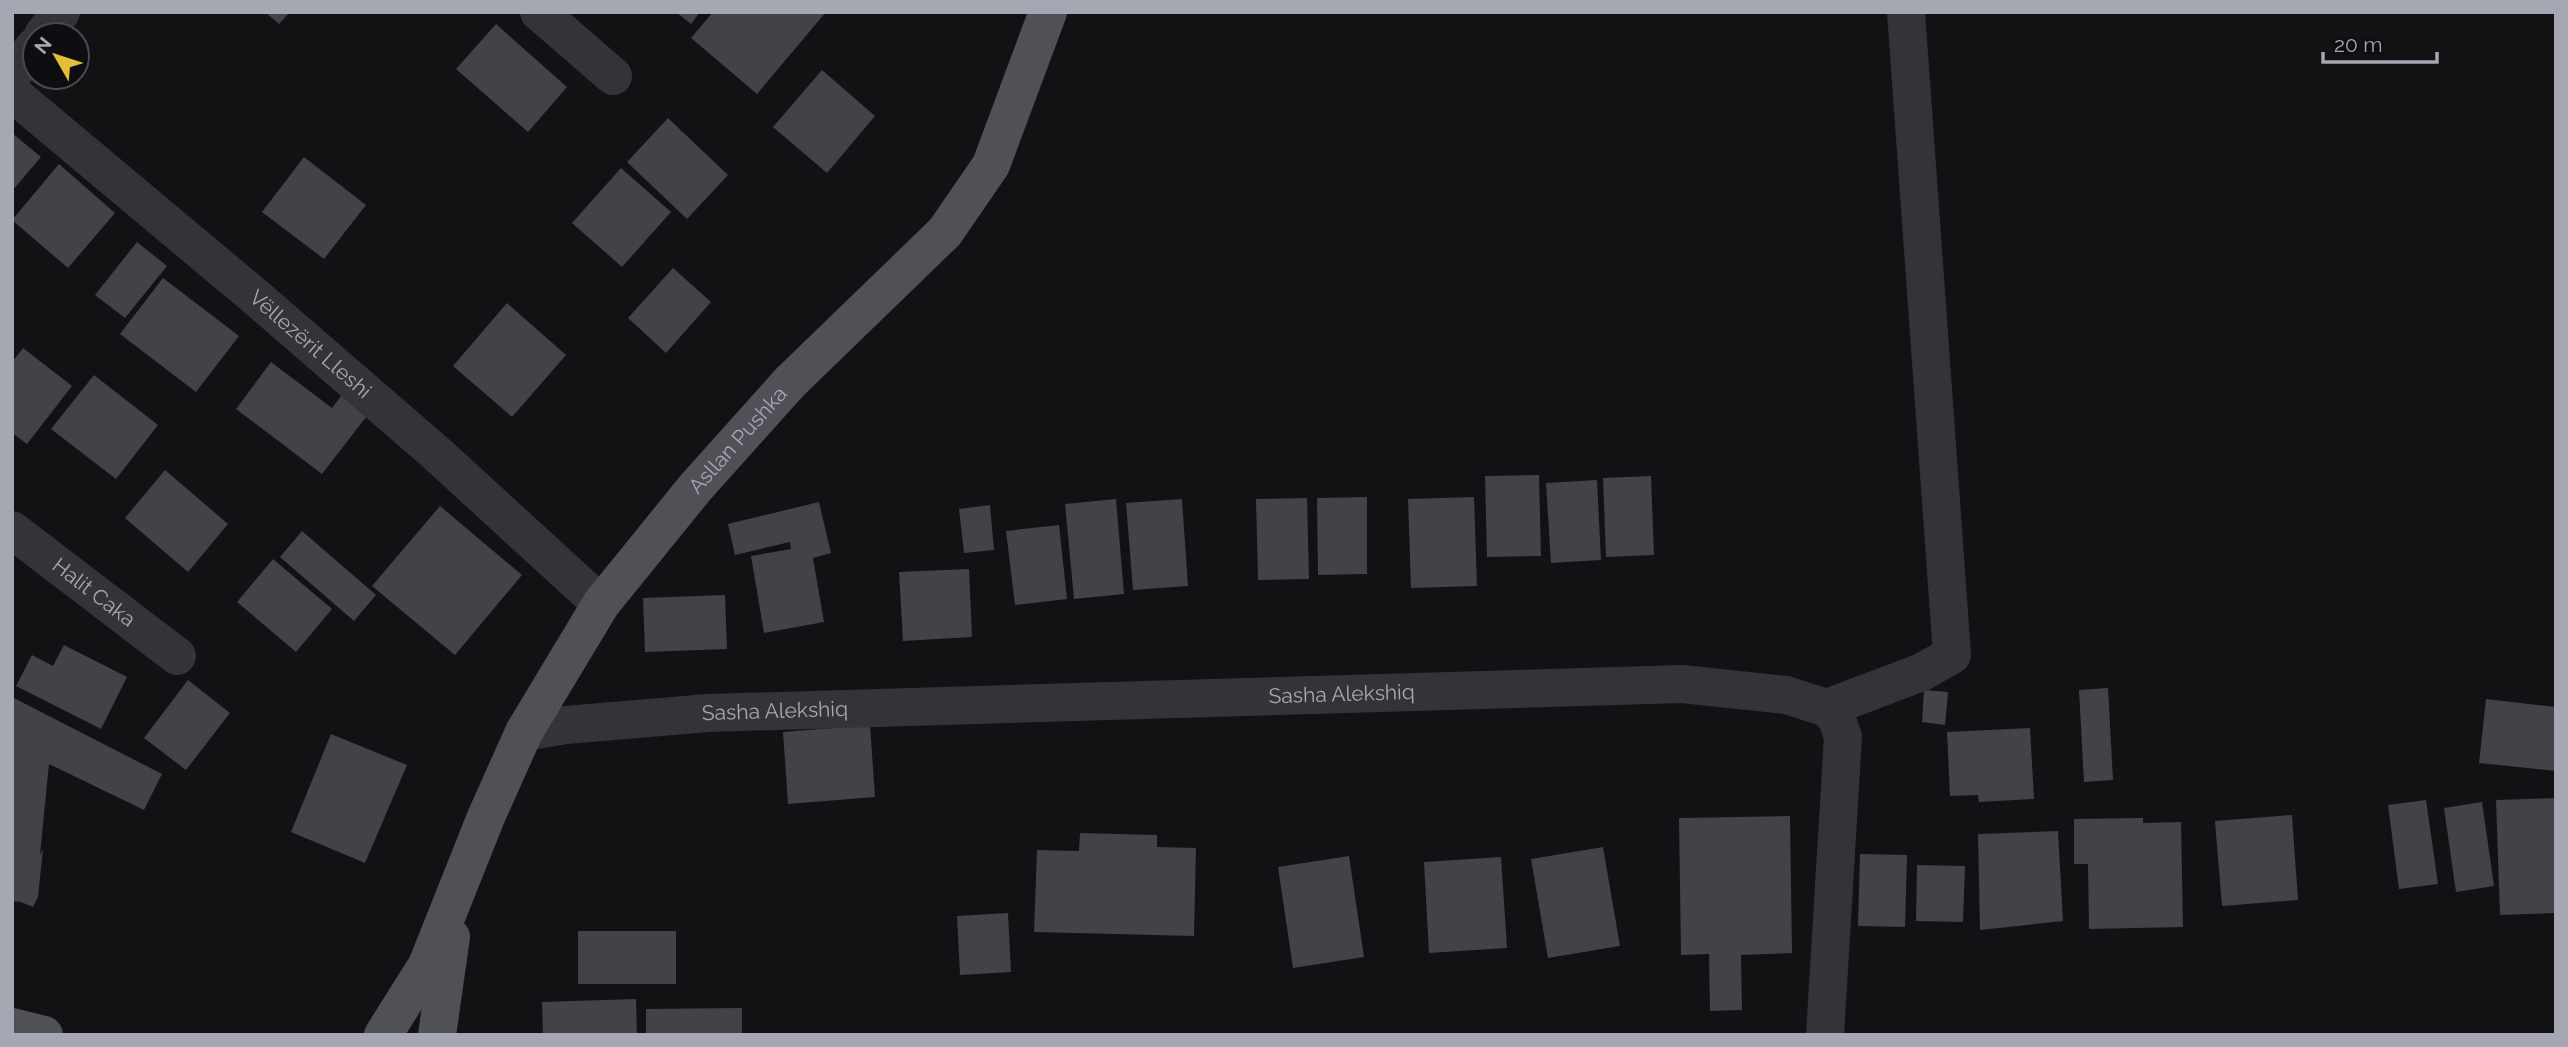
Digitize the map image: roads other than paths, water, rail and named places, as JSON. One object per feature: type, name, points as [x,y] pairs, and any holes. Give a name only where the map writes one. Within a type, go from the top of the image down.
[{"type":"main road","name":"Asllan Pushka","points":[[383,1035],[426,965],[524,732],[601,604],[695,488],[790,382],[945,232],[991,165],[1048,12]]},
{"type":"main road","name":"Asllan Pushka","points":[[437,1035],[457,893]]},
{"type":"main road","points":[[12,1027],[44,1035]]},
{"type":"street","points":[[539,12],[613,76]]},
{"type":"street","points":[[1825,1035],[1843,737],[1837,719],[1827,708],[1922,672],[1952,655],[1906,12]]},
{"type":"street","name":"Vëllezërit Lleshi","points":[[12,93],[417,436],[601,604]]},
{"type":"street","name":"Halit Caka","points":[[12,530],[177,656]]},
{"type":"street","name":"Sasha Alekshiq","points":[[524,732],[566,725],[708,713],[1682,684],[1786,695],[1827,708]]}]
